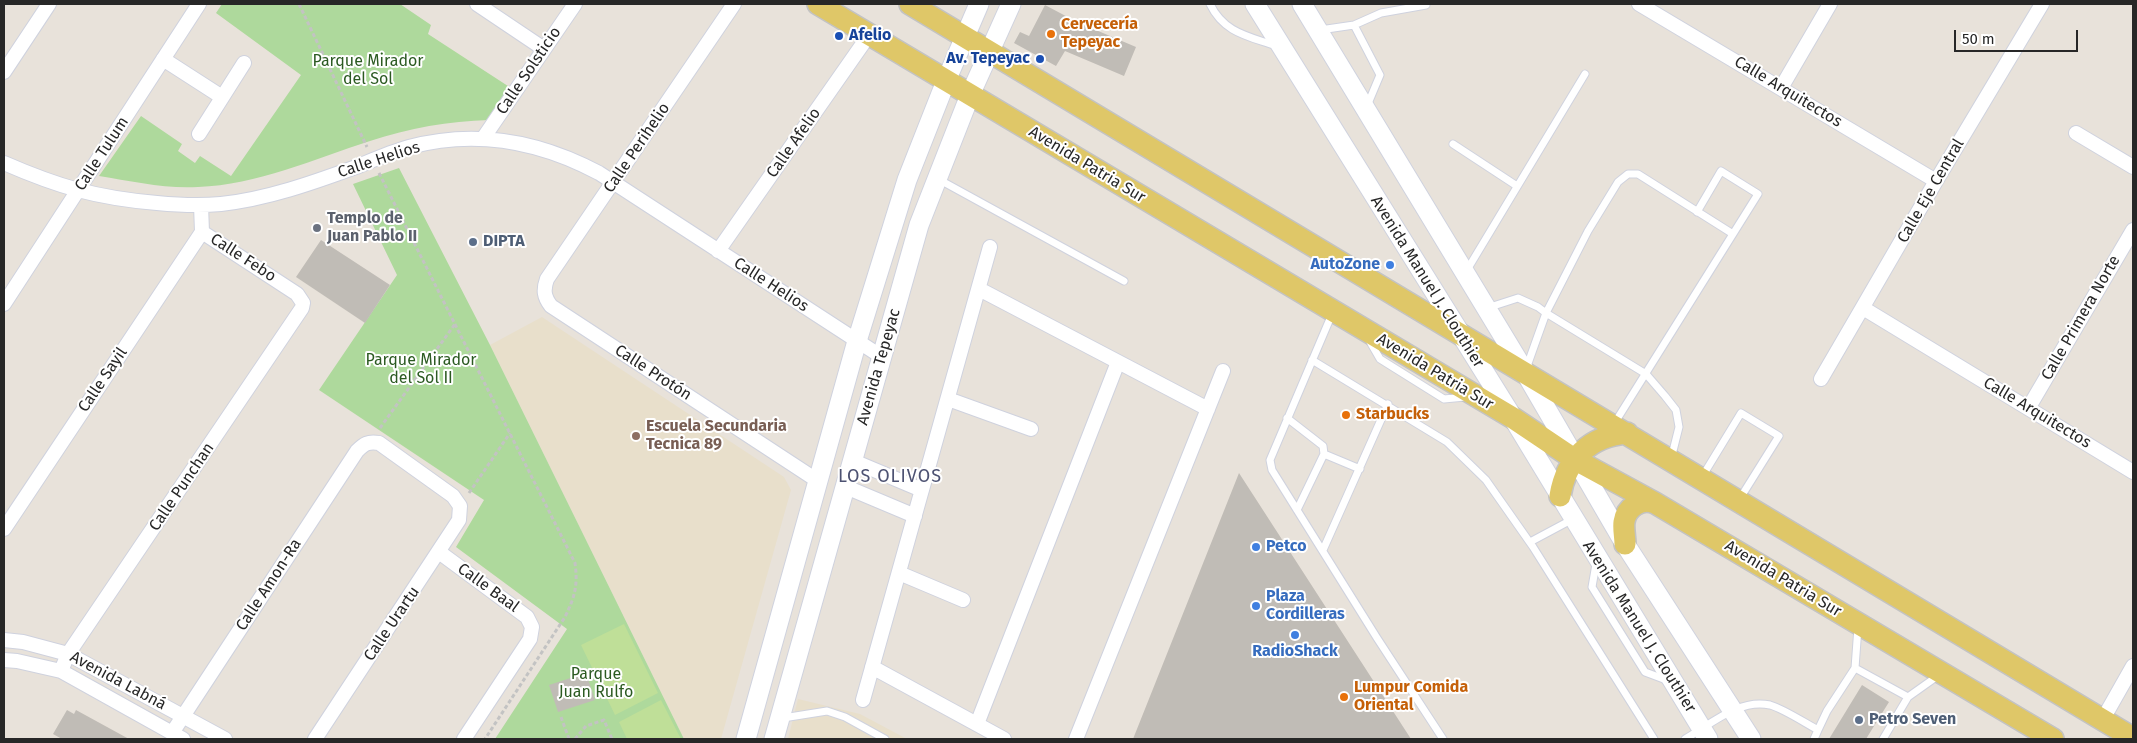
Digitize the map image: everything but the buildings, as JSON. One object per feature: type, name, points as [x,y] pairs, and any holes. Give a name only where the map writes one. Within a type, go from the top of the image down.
[{"type":"main road","name":"Avenida Patria Sur","points":[[818,4],[1513,418],[1574,459],[1655,502],[2053,739]]},
{"type":"main road","points":[[910,4],[2133,738]]},
{"type":"main road","name":"Avenida Tepeyac","points":[[746,739],[857,341],[907,180],[979,4]]},
{"type":"main road","name":"Avenida Tepeyac","points":[[774,739],[919,225],[970,95],[1011,4]]},
{"type":"main road","name":"Avenida Manuel J. Clouthier","points":[[1255,4],[1457,331],[1513,418],[1705,734]]},
{"type":"main road","name":"Avenida Manuel J. Clouthier","points":[[1302,4],[1525,372],[1625,544],[1751,739]]},
{"type":"main road","points":[[1560,496],[1564,476],[1574,459],[1584,449],[1599,440],[1616,434],[1621,429]]},
{"type":"main road","points":[[1625,544],[1624,522],[1629,511],[1641,502],[1648,500],[1655,502]]},
{"type":"street","points":[[4,72],[49,4]]},
{"type":"street","name":"Calle Tulum","points":[[4,304],[199,4]]},
{"type":"street","points":[[477,4],[544,49]]},
{"type":"street","name":"Calle Solsticio","points":[[484,137],[575,4]]},
{"type":"street","name":"Calle Perihelio","points":[[544,293],[547,279],[734,4]]},
{"type":"street","name":"Calle Arquitectos","points":[[1639,4],[1936,181]]},
{"type":"street","points":[[1781,88],[1830,4]]},
{"type":"street","name":"Calle Eje Central","points":[[1821,379],[2042,4]]},
{"type":"street","name":"Calle Afelio","points":[[718,251],[869,35]]},
{"type":"street","points":[[163,60],[222,97]]},
{"type":"street","points":[[199,134],[244,63]]},
{"type":"street","points":[[2076,133],[2133,168]]},
{"type":"street","name":"Calle Helios","points":[[4,163],[78,192],[118,200],[201,205],[220,204],[268,195],[316,182],[409,147],[451,140],[484,137],[545,149],[580,163],[614,183],[882,357]]},
{"type":"street","name":"Calle Febo","points":[[201,205],[202,232],[297,294],[303,303]]},
{"type":"street","name":"Calle Primera Norte","points":[[2029,407],[2133,230]]},
{"type":"street","name":"Calle Sayil","points":[[4,529],[202,232]]},
{"type":"street","points":[[863,700],[990,247]]},
{"type":"street","points":[[979,289],[1208,409]]},
{"type":"street","name":"Calle Protón","points":[[544,293],[546,300],[551,306],[818,481]]},
{"type":"street","name":"Calle Punchan","points":[[61,672],[68,654],[300,312],[303,303]]},
{"type":"street","name":"Calle Arquitectos","points":[[1863,308],[2029,407],[2133,472]]},
{"type":"street","points":[[977,724],[1118,362]]},
{"type":"street","points":[[1076,739],[1223,371]]},
{"type":"street","points":[[948,399],[1031,429]]},
{"type":"street","points":[[370,441],[386,447],[454,496],[460,506]]},
{"type":"street","name":"Calle Amon-Ra","points":[[178,736],[183,716],[356,451],[363,444],[370,441]]},
{"type":"street","points":[[853,462],[922,490]]},
{"type":"street","points":[[846,487],[915,516]]},
{"type":"street","name":"Calle Urartu","points":[[315,739],[459,520],[460,506]]},
{"type":"street","name":"Calle Baal","points":[[439,552],[528,617],[532,628],[530,639],[464,739]]},
{"type":"street","points":[[899,573],[963,600]]},
{"type":"street","name":"Avenida Labná","points":[[4,640],[23,642],[68,654],[225,739]]},
{"type":"street","name":"Avenida Labná","points":[[4,660],[61,672],[178,736]]},
{"type":"street","points":[[2102,719],[2133,666]]},
{"type":"street","points":[[872,667],[1004,739]]},
{"type":"lane","points":[[1210,4],[1216,17],[1231,30],[1283,49]]},
{"type":"lane","points":[[1318,31],[1354,25],[1380,13],[1426,5]]},
{"type":"lane","points":[[1354,25],[1380,74],[1366,109]]},
{"type":"lane","points":[[1465,273],[1585,74]]},
{"type":"lane","points":[[1452,144],[1517,186]]},
{"type":"lane","points":[[1621,429],[1646,374],[1758,194],[1721,171],[1697,212]]},
{"type":"lane","points":[[1525,372],[1546,314],[1588,232],[1618,182],[1628,174],[1638,174],[1733,234]]},
{"type":"lane","points":[[938,179],[1124,281]]},
{"type":"lane","points":[[1486,308],[1518,298],[1538,307],[1546,314],[1646,374],[1676,410],[1679,427],[1671,459]]},
{"type":"lane","points":[[1333,311],[1270,460],[1272,470],[1377,638],[1443,739]]},
{"type":"lane","points":[[1312,360],[1388,404],[1447,442],[1482,476],[1530,542],[1654,739]]},
{"type":"lane","points":[[1323,550],[1388,404]]},
{"type":"lane","points":[[1702,478],[1741,413],[1779,436],[1739,500]]},
{"type":"lane","points":[[1287,418],[1317,440],[1323,446],[1324,454],[1297,510]]},
{"type":"lane","points":[[1324,454],[1360,469]]},
{"type":"lane","points":[[1530,542],[1573,519]]},
{"type":"lane","points":[[1814,739],[1827,711],[1855,668],[1859,624]]},
{"type":"lane","points":[[1855,668],[1908,697]]},
{"type":"lane","points":[[1883,739],[1908,697],[1941,673]]},
{"type":"lane","points":[[1685,739],[1705,734],[1732,711],[1750,704],[1770,706],[1818,730]]},
{"type":"lane","points":[[780,718],[827,711],[845,716],[885,739]]},
{"type":"path","points":[[299,4],[372,161],[575,563],[578,581],[575,596],[566,617],[485,739]]},
{"type":"path","points":[[370,441],[455,324]]},
{"type":"path","points":[[460,506],[510,433]]},
{"type":"path","points":[[561,717],[568,739]]},
{"type":"path","points":[[575,739],[586,726],[604,720],[612,739]]},
{"type":"shaded area","points":[[542,317],[784,477],[791,490],[721,739],[684,739],[490,345]]},
{"type":"shaded area","points":[[798,699],[860,714],[907,739],[788,739]]},
{"type":"green space","name":"Parque Mirador del Sol","points":[[222,4],[400,4],[431,25],[428,34],[511,88],[489,120],[444,124],[399,132],[285,170],[242,182],[198,187],[173,187],[99,176],[141,116],[182,144],[178,151],[195,163],[200,156],[231,176],[301,75],[216,13]]},
{"type":"green space","name":"Parque Mirador del Sol II","points":[[399,168],[490,345],[684,739],[495,739],[567,629],[456,547],[484,500],[319,390],[397,275],[353,184]]},
{"type":"green space","points":[[624,624],[658,693],[615,715],[581,645]]},
{"type":"green space","points":[[661,700],[681,739],[627,739],[619,722]]},
{"type":"place","name":"Cervecería Tepeyac","points":[[1051,34]]},
{"type":"place","name":"Afelio","points":[[839,36]]},
{"type":"place","name":"Av. Tepeyac","points":[[1040,59]]},
{"type":"place","name":"Templo de Juan Pablo II","points":[[317,228]]},
{"type":"place","name":"DIPTA","points":[[473,242]]},
{"type":"place","name":"AutoZone","points":[[1390,265]]},
{"type":"place","name":"Starbucks","points":[[1346,415]]},
{"type":"place","name":"Escuela Secundaria Tecnica 89","points":[[636,436]]},
{"type":"place","name":"Petco","points":[[1256,547]]},
{"type":"place","name":"Plaza Cordilleras","points":[[1256,606]]},
{"type":"place","name":"RadioShack","points":[[1295,635]]},
{"type":"place","name":"Lumpur Comida Oriental","points":[[1344,697]]},
{"type":"place","name":"Petro Seven","points":[[1859,720]]},
{"type":"district","name":"LOS OLIVOS","points":[[890,477]]},
{"type":"park label","name":"Parque Juan Rulfo","points":[[596,684]]}]
